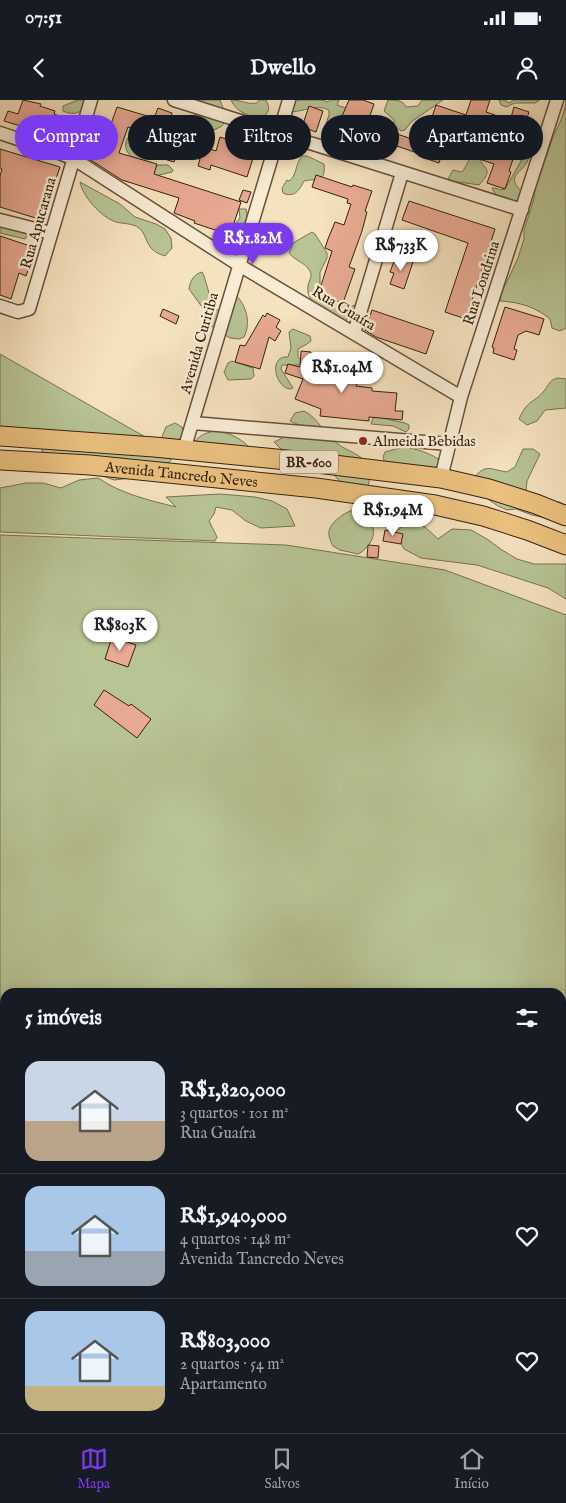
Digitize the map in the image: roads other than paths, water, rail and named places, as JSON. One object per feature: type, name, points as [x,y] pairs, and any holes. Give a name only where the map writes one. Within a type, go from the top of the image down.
[{"type":"main road","name":"Avenida Tancredo Neves","points":[[0,436],[184,450],[441,478],[489,489],[566,516]]},
{"type":"main road","name":"Avenida Tancredo Neves","points":[[0,460],[139,470],[316,488],[435,505],[483,516],[566,545]]},
{"type":"street","name":"Rua Apucarana","points":[[87,115],[91,100]]},
{"type":"street","points":[[174,100],[225,116]]},
{"type":"street","name":"Avenida Curitiba","points":[[284,115],[289,100]]},
{"type":"street","name":"Rua Londrina","points":[[441,478],[461,397],[557,100]]},
{"type":"street","name":"Rua Guaíra","points":[[0,133],[15,138]]},
{"type":"street","points":[[311,144],[402,174],[522,210]]},
{"type":"street","name":"Rua Apucarana","points":[[0,306],[18,312],[29,308],[74,160]]},
{"type":"street","name":"Rua Guaíra","points":[[76,160],[239,264],[461,397]]},
{"type":"street","name":"Avenida Curitiba","points":[[184,450],[270,160]]},
{"type":"street","points":[[354,333],[402,174]]},
{"type":"street","points":[[0,220],[51,234]]},
{"type":"street","points":[[193,423],[449,444]]},
{"type":"place","name":"Almeida Bebidas","points":[[363,441]]}]
